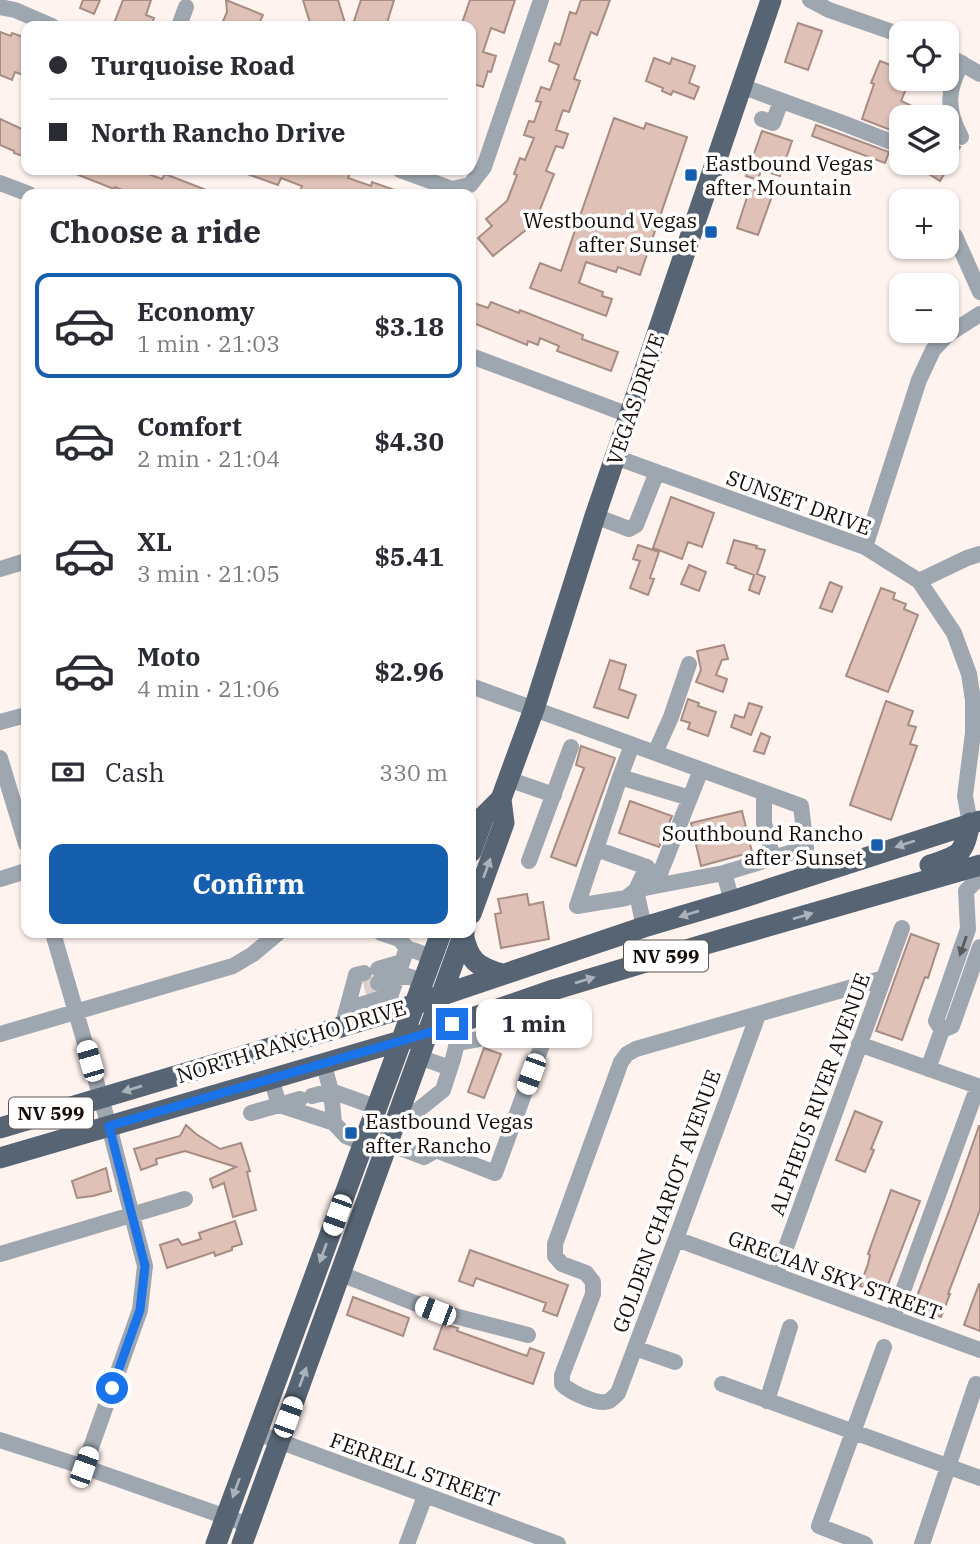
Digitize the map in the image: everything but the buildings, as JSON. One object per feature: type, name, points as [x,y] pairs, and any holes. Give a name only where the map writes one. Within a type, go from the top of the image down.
[{"type":"main road","name":"VEGAS DRIVE","points":[[476,838],[484,816],[505,789],[534,709],[595,516],[771,0]]},
{"type":"main road","name":"VEGAS DRIVE","points":[[476,900],[504,823],[505,789]]},
{"type":"main road","points":[[905,886],[918,869],[957,856],[975,822]]},
{"type":"main road","name":"NORTH RANCHO DRIVE","points":[[0,1128],[101,1098],[387,1004],[414,1004],[441,996],[644,927],[975,822]]},
{"type":"main road","name":"NORTH RANCHO DRIVE","points":[[0,1158],[428,1033],[454,1034],[507,1006],[553,990],[905,886],[978,870]]},
{"type":"main road","points":[[216,1544],[439,938]]},
{"type":"main road","points":[[245,1534],[462,938]]},
{"type":"main road","points":[[465,938],[469,955],[475,961],[502,974]]},
{"type":"main road","points":[[333,1060],[370,1066],[378,1082],[378,1102]]},
{"type":"street","points":[[414,175],[452,189],[470,185],[484,167],[541,0]]},
{"type":"street","points":[[810,0],[829,10],[889,31]]},
{"type":"street","points":[[0,7],[40,21]]},
{"type":"street","points":[[181,21],[186,7]]},
{"type":"street","points":[[959,61],[980,74]]},
{"type":"street","points":[[961,137],[953,122],[950,94],[962,63]]},
{"type":"street","points":[[741,86],[889,141]]},
{"type":"street","points":[[762,119],[773,123],[781,101]]},
{"type":"street","points":[[0,183],[21,191]]},
{"type":"street","points":[[959,243],[980,292]]},
{"type":"street","points":[[865,547],[915,391],[933,350],[947,335],[980,314]]},
{"type":"street","points":[[476,358],[629,415]]},
{"type":"street","name":"SUNSET DRIVE","points":[[615,457],[865,547],[919,581],[954,633],[976,694],[965,796],[975,822]]},
{"type":"street","points":[[595,516],[629,529],[636,525],[657,472]]},
{"type":"street","points":[[919,581],[980,554]]},
{"type":"street","points":[[0,569],[21,563]]},
{"type":"street","points":[[655,754],[689,664]]},
{"type":"street","points":[[476,688],[801,806],[806,848],[724,873],[636,890]]},
{"type":"street","points":[[0,722],[21,716]]},
{"type":"street","points":[[596,849],[647,867],[636,890],[626,898],[577,905],[620,777],[632,745]]},
{"type":"street","points":[[530,861],[571,747]]},
{"type":"street","points":[[0,758],[21,827]]},
{"type":"street","points":[[656,886],[701,770]]},
{"type":"street","points":[[620,777],[690,798]]},
{"type":"street","points":[[505,789],[554,795]]},
{"type":"street","points":[[764,793],[764,822],[773,858]]},
{"type":"street","points":[[952,1003],[968,929],[966,891],[978,870]]},
{"type":"street","points":[[0,879],[21,873]]},
{"type":"street","points":[[724,873],[732,901]]},
{"type":"street","points":[[636,890],[644,927]]},
{"type":"street","name":"ALPHEUS RIVER AVENUE","points":[[776,1275],[902,928]]},
{"type":"street","points":[[54,938],[109,1126],[145,1266],[140,1310],[84,1467]]},
{"type":"street","points":[[0,1034],[233,966],[272,938]]},
{"type":"street","points":[[387,1004],[405,955],[399,939],[396,938]]},
{"type":"street","points":[[928,1069],[942,1030],[936,1021],[952,1003],[980,947]]},
{"type":"street","points":[[344,1018],[367,981],[405,955],[432,957]]},
{"type":"street","points":[[367,981],[407,976],[423,981]]},
{"type":"street","points":[[758,1015],[884,978]]},
{"type":"street","points":[[387,1143],[424,1157],[436,1150],[495,1172],[549,1026],[553,990]]},
{"type":"street","name":"GOLDEN CHARIOT AVENUE","points":[[758,1015],[618,1393],[611,1400],[601,1403],[569,1391],[562,1384],[562,1375],[593,1294],[593,1282],[586,1273],[562,1264],[555,1256],[555,1244],[621,1062],[627,1054],[636,1049],[758,1015]]},
{"type":"street","points":[[399,1111],[417,1111],[443,1090],[450,1068],[454,1034]]},
{"type":"street","points":[[859,1044],[979,1087],[893,1318]]},
{"type":"street","points":[[419,1058],[450,1068]]},
{"type":"street","points":[[333,1060],[331,1091],[334,1123]]},
{"type":"street","points":[[271,1078],[279,1105]]},
{"type":"street","points":[[251,1113],[331,1091],[378,1102]]},
{"type":"street","points":[[279,1105],[334,1123],[345,1136],[363,1143]]},
{"type":"street","points":[[0,1254],[185,1199]]},
{"type":"street","name":"GRECIAN SKY STREET","points":[[676,1239],[980,1350]]},
{"type":"street","points":[[341,1275],[435,1311],[528,1335]]},
{"type":"street","points":[[767,1401],[790,1327]]},
{"type":"street","points":[[635,1348],[674,1362]]},
{"type":"street","points":[[865,1544],[819,1526],[884,1348]]},
{"type":"street","points":[[722,1384],[980,1478]]},
{"type":"street","points":[[922,1544],[976,1384]]},
{"type":"street","name":"FERRELL STREET","points":[[257,1433],[558,1544]]},
{"type":"street","points":[[0,1440],[226,1517],[245,1534]]},
{"type":"street","points":[[407,1544],[425,1496]]},
{"type":"tunnel","points":[[364,987],[378,983]]},
{"type":"place","name":"Eastbound Vegas after Mountain","points":[[691,175]]},
{"type":"place","name":"Westbound Vegas after Sunset","points":[[711,232]]},
{"type":"place","name":"Southbound Rancho after Sunset","points":[[877,845]]},
{"type":"place","name":"Eastbound Vegas after Rancho","points":[[351,1133]]},
{"type":"route","points":[[112,1388],[140,1310],[145,1266],[109,1126],[452,1024]]}]
